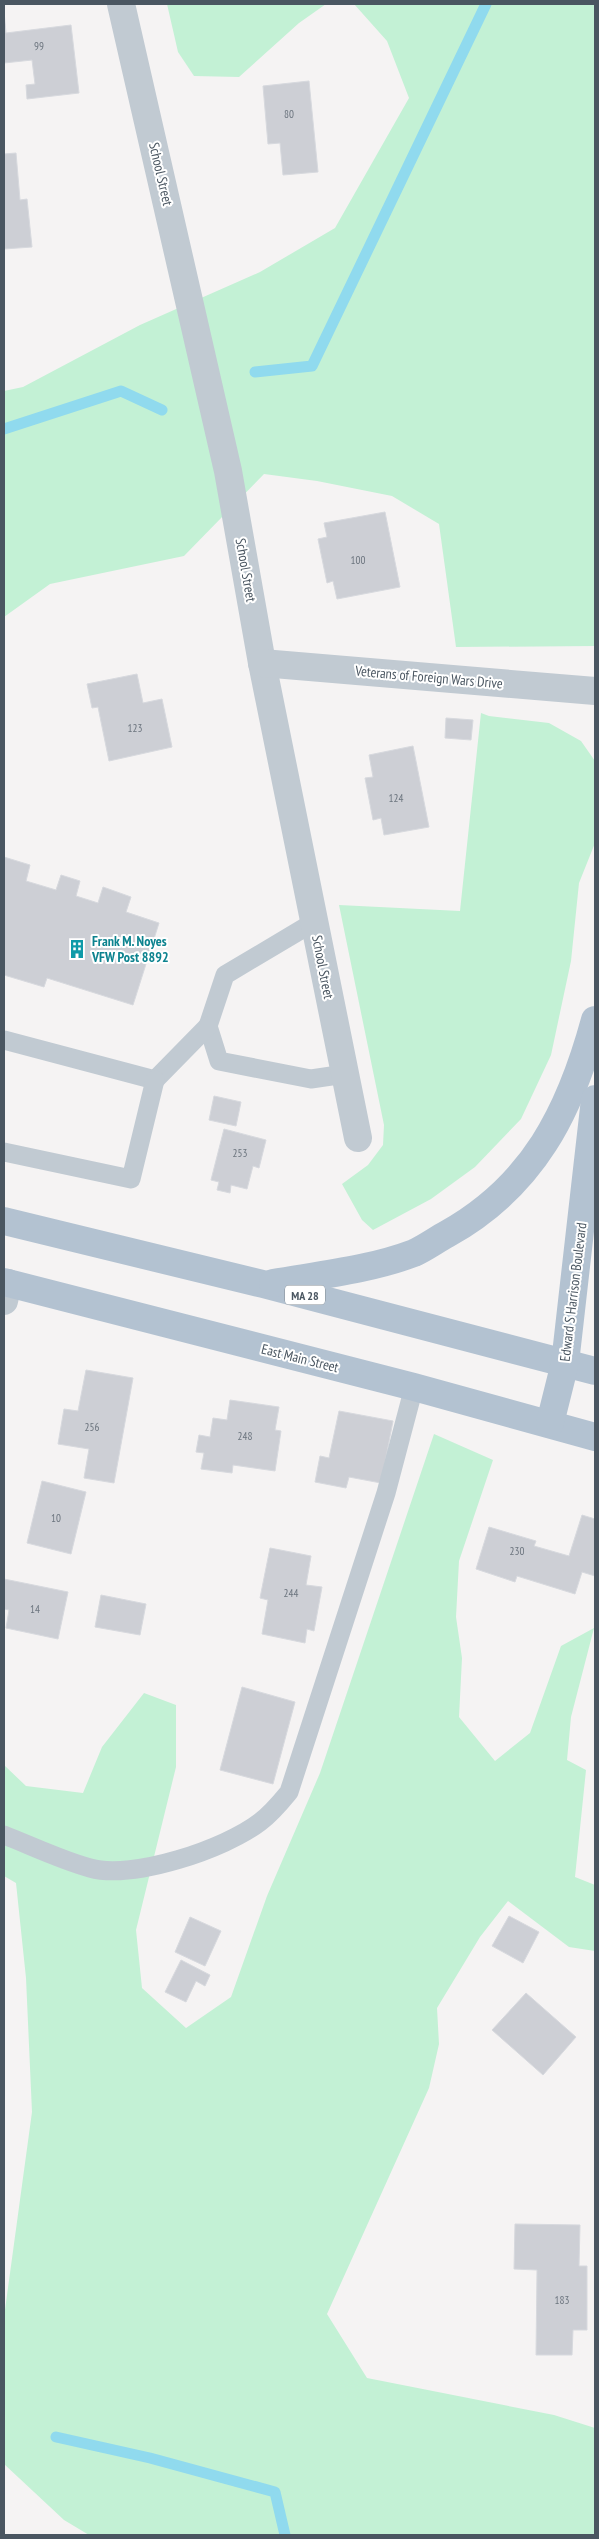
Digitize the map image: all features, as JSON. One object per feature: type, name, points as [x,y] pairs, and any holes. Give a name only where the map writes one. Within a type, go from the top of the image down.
[{"type":"main road","points":[[263,1284],[349,1270],[414,1252],[469,1222],[517,1180],[551,1134],[570,1098],[595,1020]]},
{"type":"main road","name":"Edward S Harrison Boulevard","points":[[550,1424],[565,1363],[595,1099]]},
{"type":"main road","name":"MA 28","points":[[4,1221],[263,1284],[595,1371]]},
{"type":"main road","name":"East Main Street","points":[[5,1289],[414,1387],[595,1437]]},
{"type":"street","name":"School Street","points":[[121,4],[228,472],[262,663],[358,1138]]},
{"type":"street","name":"Veterans of Foreign Wars Drive","points":[[262,663],[595,690]]},
{"type":"lane","points":[[4,1152],[131,1179],[155,1080],[208,1026],[225,975],[314,922]]},
{"type":"lane","points":[[208,1026],[219,1061],[311,1079],[345,1074]]},
{"type":"lane","points":[[4,1040],[155,1080]]},
{"type":"lane","points":[[4,1835],[90,1868],[130,1870],[169,1862],[200,1852],[258,1824],[275,1810],[289,1792],[386,1494],[414,1387]]},
{"type":"green space","points":[[167,4],[326,4],[299,23],[239,77],[194,76],[178,52]]},
{"type":"green space","points":[[354,4],[595,4],[595,646],[456,647],[439,524],[392,496],[317,481],[264,474],[184,556],[50,584],[4,617],[4,391],[23,387],[140,325],[260,272],[335,228],[409,98],[387,41]]},
{"type":"green space","points":[[481,713],[489,716],[549,723],[581,741],[595,761],[595,843],[579,883],[571,961],[551,1055],[521,1119],[475,1167],[431,1199],[373,1230],[362,1220],[342,1184],[368,1165],[383,1145],[384,1125],[339,905],[460,911]]},
{"type":"green space","points":[[434,1434],[493,1460],[459,1561],[456,1617],[462,1658],[459,1717],[495,1761],[530,1733],[561,1646],[594,1628],[571,1717],[567,1760],[586,1770],[575,1877],[595,1885],[595,1951],[569,1947],[508,1901],[480,1937],[437,2008],[439,2044],[429,2088],[327,2314],[367,2378],[554,2415],[595,2428],[595,2535],[89,2535],[64,2520],[4,2464],[4,2317],[32,2112],[26,1978],[16,1883],[4,1876],[4,1765],[26,1786],[83,1793],[102,1747],[144,1693],[176,1705],[176,1767],[136,1930],[142,1988],[186,2028],[231,1997],[267,1896],[320,1773]]},
{"type":"building","points":[[4,11],[6,33],[71,25],[79,93],[27,99],[26,85],[35,84],[32,60],[4,63]]},
{"type":"building","points":[[309,81],[318,172],[283,175],[280,143],[268,144],[263,86]]},
{"type":"building","points":[[16,153],[20,200],[27,199],[32,247],[4,249],[4,154]]},
{"type":"building","points":[[385,512],[400,587],[337,599],[333,581],[327,583],[318,539],[327,537],[324,523]]},
{"type":"building","points":[[137,674],[143,703],[162,699],[172,747],[109,761],[98,707],[92,708],[87,684]]},
{"type":"building","points":[[446,718],[473,720],[471,740],[445,738]]},
{"type":"building","points":[[413,746],[429,827],[384,835],[381,818],[373,820],[365,778],[373,777],[369,755]]},
{"type":"building","name":"Frank M. Noyes VFW Post 8892","points":[[4,857],[30,865],[26,881],[56,890],[61,875],[80,881],[76,896],[98,903],[103,887],[131,897],[126,912],[159,923],[133,1005],[47,978],[44,987],[4,975]]},
{"type":"building","points":[[214,1096],[241,1102],[236,1126],[209,1120]]},
{"type":"building","points":[[224,1129],[266,1140],[259,1168],[253,1166],[247,1189],[231,1185],[230,1193],[217,1190],[219,1182],[211,1180]]},
{"type":"building","points":[[86,1370],[133,1378],[114,1483],[84,1478],[89,1449],[58,1444],[64,1409],[78,1411]]},
{"type":"building","points":[[230,1400],[279,1407],[275,1430],[281,1431],[275,1471],[233,1465],[232,1473],[201,1469],[204,1453],[196,1452],[199,1435],[210,1437],[213,1418],[227,1420]]},
{"type":"building","points":[[339,1411],[393,1421],[381,1483],[349,1477],[346,1488],[315,1482],[320,1456],[329,1458]]},
{"type":"building","points":[[42,1481],[86,1492],[71,1554],[27,1543]]},
{"type":"building","points":[[582,1515],[595,1519],[595,1576],[582,1572],[575,1594],[517,1576],[515,1582],[476,1569],[489,1527],[536,1541],[534,1546],[569,1556]]},
{"type":"building","points":[[270,1548],[311,1556],[306,1585],[322,1587],[314,1631],[307,1629],[305,1643],[262,1634],[268,1600],[260,1598]]},
{"type":"building","points":[[4,1579],[68,1592],[58,1639],[6,1628],[9,1610],[4,1609]]},
{"type":"building","points":[[101,1595],[146,1604],[140,1635],[95,1627]]},
{"type":"building","points":[[242,1687],[295,1702],[273,1784],[220,1770]]},
{"type":"building","points":[[509,1916],[539,1932],[523,1963],[492,1946]]},
{"type":"building","points":[[190,1917],[221,1931],[205,1966],[175,1952]]},
{"type":"building","points":[[181,1960],[210,1975],[205,1986],[196,1981],[186,2002],[165,1992]]},
{"type":"building","points":[[526,1993],[576,2037],[543,2075],[492,2030]]},
{"type":"building","points":[[515,2224],[580,2225],[579,2266],[587,2266],[587,2330],[573,2330],[572,2355],[536,2355],[537,2270],[514,2269]]},
{"type":"waterway","points":[[255,372],[312,366],[486,4]]},
{"type":"waterway","points":[[4,429],[121,391],[162,410]]},
{"type":"waterway","points":[[56,2437],[150,2458],[275,2492],[285,2535]]},
{"type":"place","name":"Frank M. Noyes VFW Post 8892","points":[[77,949]]}]
